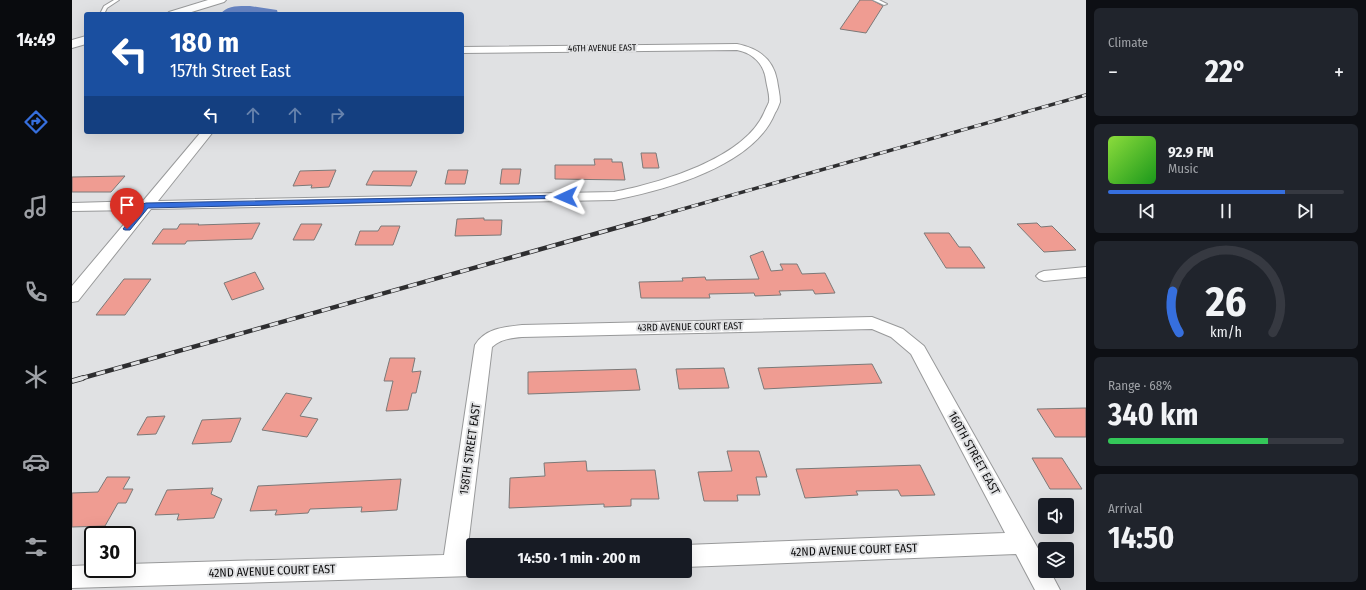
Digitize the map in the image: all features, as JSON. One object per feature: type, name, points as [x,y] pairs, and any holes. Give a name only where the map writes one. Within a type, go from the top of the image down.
[{"type":"main road","points":[[181,12],[220,0]]},
{"type":"main road","points":[[72,44],[84,41]]},
{"type":"street","name":"46TH AVENUE EAST","points":[[146,206],[614,196],[636,193],[657,187],[706,168],[728,156],[758,132],[765,122],[773,104],[775,95],[767,69],[756,52],[742,47],[464,50]]},
{"type":"street","points":[[72,297],[205,134]]},
{"type":"street","points":[[72,207],[146,206]]},
{"type":"street","points":[[1044,276],[1086,272]]},
{"type":"street","name":"43RD AVENUE COURT EAST","points":[[494,337],[522,331],[872,323],[887,326]]},
{"type":"street","name":"160TH STREET EAST","points":[[887,326],[918,350],[1048,590]]},
{"type":"street","name":"158TH STREET EAST","points":[[464,565],[484,345],[487,341],[494,337]]},
{"type":"street","name":"42ND AVENUE COURT EAST","points":[[692,556],[1022,543]]},
{"type":"street","name":"42ND AVENUE COURT EAST","points":[[72,577],[464,565]]},
{"type":"lane","points":[[102,12],[107,5],[117,0]]},
{"type":"lane","points":[[875,0],[885,4]]},
{"type":"water","points":[[238,6],[250,6],[277,10],[278,12],[222,12],[226,9]]},
{"type":"building","points":[[860,0],[872,0],[883,6],[866,33],[840,29]]},
{"type":"building","points":[[641,153],[656,153],[659,168],[643,168]]},
{"type":"building","points":[[594,159],[612,159],[612,162],[622,162],[625,180],[555,179],[555,165],[595,165]]},
{"type":"building","points":[[502,169],[521,169],[519,184],[500,184]]},
{"type":"building","points":[[336,170],[329,187],[311,188],[312,185],[293,186],[300,171]]},
{"type":"building","points":[[448,170],[468,170],[465,184],[445,184]]},
{"type":"building","points":[[373,171],[417,171],[411,186],[366,185]]},
{"type":"building","points":[[125,176],[111,192],[72,192],[72,177]]},
{"type":"building","points":[[484,218],[484,220],[502,220],[501,235],[455,236],[457,219]]},
{"type":"building","points":[[260,223],[252,239],[187,241],[185,244],[152,244],[163,229],[177,229],[180,224],[199,224],[198,225]]},
{"type":"building","points":[[1037,223],[1041,227],[1052,226],[1076,250],[1044,252],[1017,224]]},
{"type":"building","points":[[301,224],[322,224],[314,240],[293,240]]},
{"type":"building","points":[[381,226],[400,226],[393,245],[355,245],[360,231],[378,231]]},
{"type":"building","points":[[924,233],[949,233],[959,247],[970,247],[985,268],[946,268]]},
{"type":"building","points":[[763,251],[771,271],[783,270],[780,264],[797,264],[802,274],[825,273],[835,293],[815,294],[813,290],[779,291],[781,295],[755,296],[754,293],[709,294],[710,298],[641,298],[639,282],[683,281],[682,278],[705,277],[706,280],[759,279],[750,256]]},
{"type":"building","points":[[255,272],[264,289],[232,300],[224,283]]},
{"type":"building","points":[[124,279],[151,279],[125,315],[96,315]]},
{"type":"building","points":[[390,358],[415,358],[412,372],[421,371],[416,393],[412,393],[408,410],[386,411],[393,381],[384,381]]},
{"type":"building","points":[[872,364],[882,383],[764,389],[758,368]]},
{"type":"building","points":[[724,368],[729,388],[679,389],[676,369]]},
{"type":"building","points":[[636,369],[640,390],[528,394],[528,372]]},
{"type":"building","points":[[286,393],[312,398],[300,416],[318,419],[307,437],[262,430]]},
{"type":"building","points":[[1086,408],[1086,437],[1055,437],[1037,409]]},
{"type":"building","points":[[165,416],[156,434],[137,435],[147,417]]},
{"type":"building","points":[[241,418],[231,442],[192,444],[202,420]]},
{"type":"building","points":[[727,451],[759,451],[767,477],[756,477],[760,495],[737,495],[738,501],[704,501],[698,472],[732,471]]},
{"type":"building","points":[[1032,458],[1062,458],[1082,489],[1050,489]]},
{"type":"building","points":[[586,461],[587,471],[655,470],[659,499],[631,499],[631,506],[604,507],[604,504],[509,508],[510,478],[545,476],[544,463]]},
{"type":"building","points":[[920,465],[935,495],[901,496],[898,490],[856,491],[858,495],[805,498],[796,469]]},
{"type":"building","points":[[107,477],[130,477],[123,489],[133,489],[126,503],[118,503],[105,526],[72,527],[72,493],[98,492]]},
{"type":"building","points":[[401,479],[397,510],[361,512],[362,507],[310,509],[308,513],[275,515],[277,510],[250,511],[258,486]]},
{"type":"building","points":[[213,488],[211,494],[222,499],[214,518],[177,520],[179,514],[155,515],[167,490]]},
{"type":"railway","points":[[651,218],[1086,95]]},
{"type":"railway","points":[[79,379],[655,217]]},
{"type":"railway","points":[[72,381],[83,378]]},
{"type":"route","points":[[127,229],[146,206],[566,197]]}]
